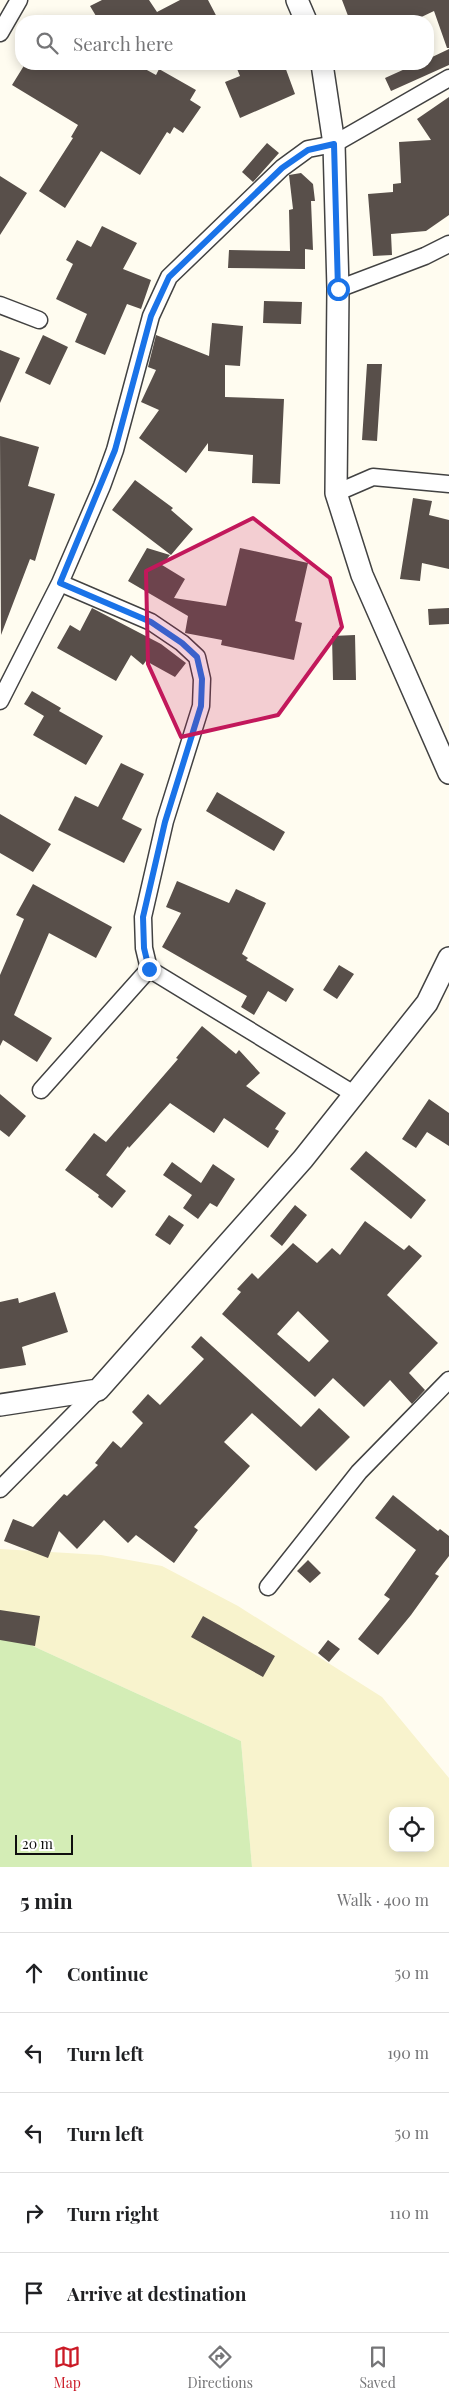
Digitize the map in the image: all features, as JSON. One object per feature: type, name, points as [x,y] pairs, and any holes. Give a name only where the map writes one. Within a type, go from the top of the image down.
[{"type":"street","points":[[0,33],[19,0]]},
{"type":"street","points":[[297,0],[303,15]]},
{"type":"street","points":[[323,70],[334,144],[338,289],[336,493],[362,575],[442,738],[449,773]]},
{"type":"street","points":[[0,701],[60,583],[115,450],[151,316],[169,277],[282,168],[308,150],[334,144],[449,78]]},
{"type":"street","points":[[338,289],[425,256],[449,244]]},
{"type":"street","points":[[0,304],[39,320]]},
{"type":"street","points":[[336,493],[372,477],[449,484]]},
{"type":"street","points":[[60,583],[151,622],[182,643],[197,657],[202,679],[201,706],[165,822],[143,917],[144,948],[149,969],[354,1094]]},
{"type":"street","points":[[0,1490],[98,1390],[303,1160],[427,1002],[449,958]]},
{"type":"street","points":[[41,1090],[149,969]]},
{"type":"street","points":[[268,1587],[358,1472],[449,1380]]},
{"type":"street","points":[[0,1404],[98,1390]]},
{"type":"highlighted area","points":[[253,518],[330,578],[342,627],[278,715],[181,737],[148,664],[146,571]]},
{"type":"shaded area","points":[[0,1549],[101,1555],[162,1566],[238,1606],[382,1697],[449,1778],[449,1867],[252,1867],[241,1741],[0,1631]]},
{"type":"green space","points":[[0,1631],[241,1741],[252,1867],[0,1867]]},
{"type":"building","points":[[102,0],[149,0],[157,12],[180,0],[208,0],[216,15],[95,15],[90,6]]},
{"type":"building","points":[[342,0],[449,0],[449,48],[447,48],[434,11],[426,15],[348,15]]},
{"type":"building","points":[[449,49],[449,65],[391,91],[385,78],[403,70],[434,70],[434,56]]},
{"type":"building","points":[[21,70],[147,70],[156,75],[158,70],[161,70],[196,90],[190,100],[201,107],[183,133],[174,127],[170,134],[167,132],[140,175],[101,151],[65,208],[39,191],[73,138],[71,137],[78,125],[12,85]]},
{"type":"building","points":[[238,70],[286,70],[295,94],[240,118],[225,82],[240,76]]},
{"type":"building","points":[[449,97],[449,215],[426,231],[391,234],[392,255],[373,256],[368,194],[393,192],[393,184],[401,183],[399,142],[431,140],[417,119]]},
{"type":"building","points":[[267,143],[279,153],[253,182],[242,172]]},
{"type":"building","points":[[301,173],[313,184],[315,201],[311,201],[313,250],[305,249],[305,269],[228,268],[229,250],[290,251],[289,210],[293,209],[289,175]]},
{"type":"building","points":[[0,176],[27,193],[0,235]]},
{"type":"building","points":[[102,226],[137,243],[123,269],[151,280],[141,309],[127,304],[105,355],[75,342],[87,314],[56,299],[73,264],[66,260],[77,240],[91,247]]},
{"type":"building","points":[[264,301],[302,302],[301,324],[263,323]]},
{"type":"building","points":[[212,323],[243,326],[240,366],[225,365],[225,397],[284,399],[280,484],[252,483],[253,455],[208,451],[208,443],[186,473],[139,438],[159,410],[141,402],[156,370],[148,367],[156,335],[209,356]]},
{"type":"building","points":[[43,335],[68,347],[50,385],[25,373]]},
{"type":"building","points":[[0,350],[20,358],[0,403]]},
{"type":"building","points":[[367,364],[382,364],[377,441],[362,440]]},
{"type":"building","points":[[0,436],[39,447],[28,486],[55,494],[35,561],[30,559],[1,635]]},
{"type":"building","points":[[135,480],[173,508],[171,510],[193,529],[171,555],[112,510]]},
{"type":"building","points":[[413,498],[432,501],[429,515],[449,520],[449,569],[422,563],[420,581],[400,579]]},
{"type":"building","points":[[147,548],[170,555],[162,565],[185,579],[174,598],[226,606],[240,548],[308,563],[295,621],[302,623],[294,660],[221,645],[222,640],[185,633],[188,616],[128,581]]},
{"type":"building","points":[[92,608],[161,644],[186,663],[175,677],[146,661],[143,665],[131,655],[116,681],[57,648],[70,625],[80,631]]},
{"type":"building","points":[[449,608],[449,624],[429,625],[428,609]]},
{"type":"building","points":[[355,635],[356,680],[333,680],[332,636]]},
{"type":"building","points":[[32,691],[61,708],[59,711],[103,736],[86,765],[33,735],[44,716],[24,704]]},
{"type":"building","points":[[121,763],[144,774],[122,819],[142,829],[124,863],[58,830],[75,796],[98,807]]},
{"type":"building","points":[[217,792],[285,832],[274,851],[206,811]]},
{"type":"building","points":[[0,814],[51,844],[33,872],[0,853]]},
{"type":"building","points":[[177,881],[229,903],[236,889],[266,903],[242,954],[248,958],[246,960],[294,989],[286,1002],[268,991],[254,1015],[241,1007],[247,996],[162,947],[181,913],[166,907]]},
{"type":"building","points":[[33,884],[112,927],[96,958],[49,933],[14,1015],[52,1038],[37,1062],[3,1040],[0,1046],[0,975],[24,919],[16,915]]},
{"type":"building","points":[[339,965],[354,974],[337,999],[323,990]]},
{"type":"building","points":[[202,1026],[236,1054],[239,1050],[260,1073],[246,1086],[286,1113],[275,1129],[279,1131],[268,1148],[224,1118],[214,1133],[170,1103],[129,1148],[128,1146],[106,1175],[126,1191],[112,1208],[98,1197],[99,1195],[65,1170],[94,1133],[106,1142],[178,1059],[176,1058]]},
{"type":"building","points":[[0,1094],[26,1116],[9,1137],[0,1130]]},
{"type":"building","points":[[429,1099],[449,1113],[449,1146],[427,1132],[416,1148],[402,1139]]},
{"type":"building","points":[[366,1151],[426,1200],[411,1219],[350,1169]]},
{"type":"building","points":[[172,1162],[201,1183],[213,1164],[235,1179],[217,1207],[210,1203],[198,1219],[183,1208],[192,1195],[163,1175]]},
{"type":"building","points":[[295,1205],[307,1215],[282,1246],[270,1236]]},
{"type":"building","points":[[169,1215],[184,1225],[170,1245],[155,1235]]},
{"type":"building","points":[[365,1221],[404,1250],[409,1245],[422,1256],[387,1295],[438,1343],[409,1373],[425,1390],[412,1404],[390,1380],[364,1407],[333,1378],[315,1397],[222,1314],[241,1292],[237,1289],[252,1273],[258,1279],[293,1243],[317,1263],[332,1248],[340,1255]],"holes":[[[298,1311],[329,1341],[309,1362],[277,1334]]]},
{"type":"building","points":[[55,1292],[68,1332],[22,1347],[26,1365],[0,1369],[0,1302],[18,1298],[19,1303]]},
{"type":"building","points":[[201,1336],[301,1427],[319,1408],[350,1437],[316,1471],[252,1413],[224,1442],[250,1466],[194,1527],[198,1530],[174,1563],[136,1535],[128,1543],[104,1520],[77,1549],[59,1531],[48,1558],[4,1541],[13,1519],[33,1527],[64,1494],[67,1496],[98,1465],[95,1463],[113,1441],[121,1448],[143,1423],[132,1412],[148,1394],[160,1405],[204,1359],[191,1347]]},
{"type":"building","points":[[393,1495],[438,1531],[440,1529],[449,1536],[449,1556],[435,1574],[439,1576],[411,1615],[378,1655],[358,1639],[390,1599],[384,1595],[416,1550],[375,1518]]},
{"type":"building","points":[[308,1560],[321,1573],[310,1583],[297,1571]]},
{"type":"building","points":[[0,1610],[40,1616],[35,1646],[0,1640]]},
{"type":"building","points":[[203,1616],[275,1656],[263,1677],[191,1637]]},
{"type":"building","points":[[328,1640],[340,1649],[329,1662],[318,1653]]},
{"type":"route","points":[[149,969],[144,948],[143,917],[165,822],[201,706],[202,679],[197,657],[182,643],[151,622],[60,583],[102,486],[115,450],[151,316],[169,277],[179,265],[282,168],[308,150],[334,144],[338,289]]}]
